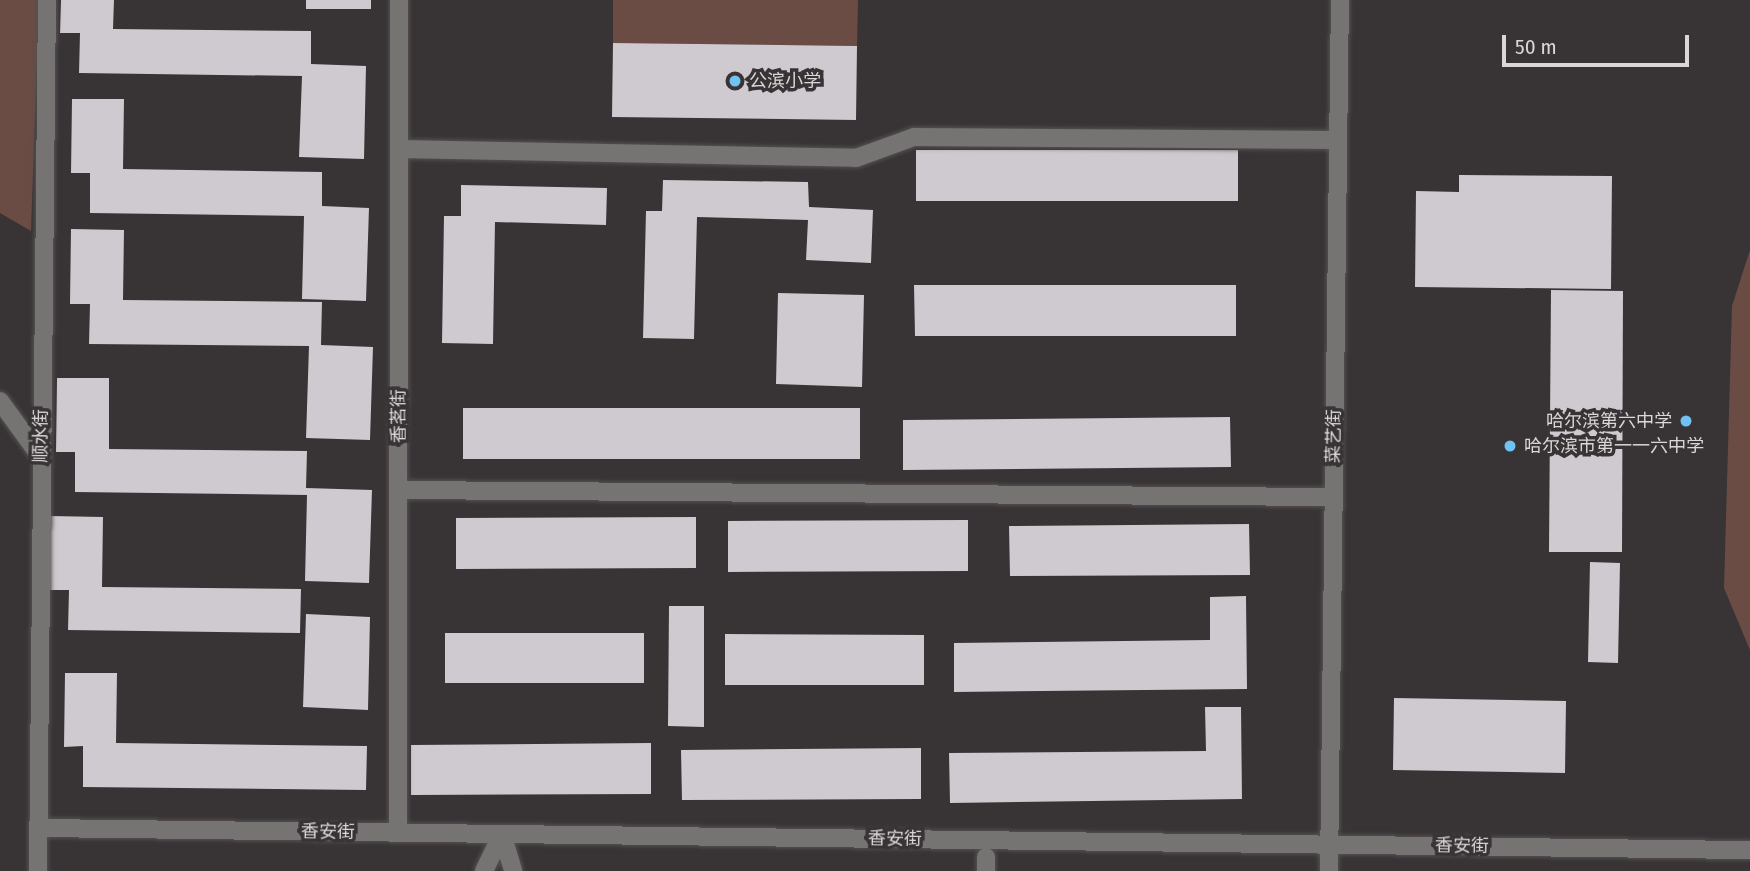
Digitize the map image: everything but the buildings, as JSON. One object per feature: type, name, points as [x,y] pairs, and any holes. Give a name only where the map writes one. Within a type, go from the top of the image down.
[{"type":"street","name":"顺水街","points":[[38,871],[40,456],[47,0]]},
{"type":"street","name":"香茗街","points":[[398,832],[399,0]]},
{"type":"street","name":"菜艺街","points":[[1329,871],[1340,0]]},
{"type":"street","points":[[399,149],[856,158],[914,137],[1338,140]]},
{"type":"street","points":[[0,401],[40,456]]},
{"type":"street","points":[[398,490],[1334,497]]},
{"type":"street","name":"香安街","points":[[40,828],[1750,850]]},
{"type":"street","points":[[484,871],[502,834]]},
{"type":"street","points":[[502,834],[513,871]]},
{"type":"shaded area","points":[[0,0],[39,0],[31,231],[0,213]]},
{"type":"shaded area","points":[[613,0],[858,0],[857,46],[613,43]]},
{"type":"shaded area","points":[[1750,250],[1750,650],[1724,588],[1732,306]]},
{"type":"place","name":"公滨小学","points":[[735,81]]},
{"type":"place","name":"哈尔滨第六中学","points":[[1686,421]]},
{"type":"place","name":"哈尔滨市第一一六中学","points":[[1510,446]]}]
